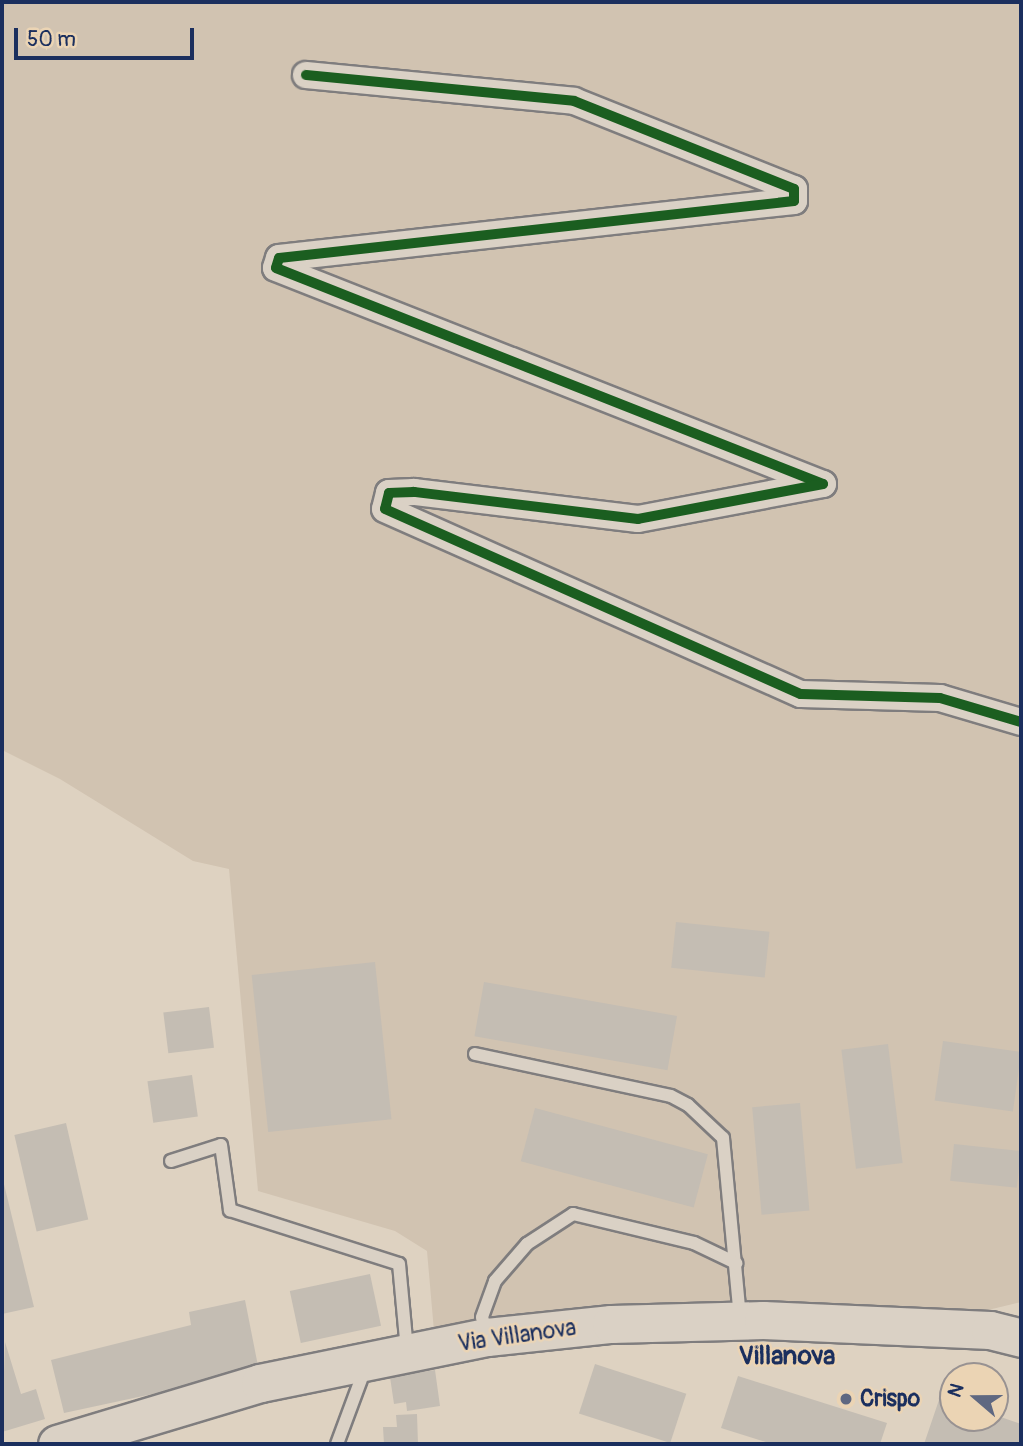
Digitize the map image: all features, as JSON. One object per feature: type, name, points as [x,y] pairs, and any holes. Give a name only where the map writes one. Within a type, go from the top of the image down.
[{"type":"main road","name":"Via Villanova","points":[[57,1444],[260,1383],[487,1337],[611,1324],[740,1322],[1011,1330]]},
{"type":"street","points":[[306,75],[574,102],[794,188],[794,201],[279,258],[276,268],[824,484],[638,519],[414,492],[389,493],[385,509],[801,695],[940,698],[1021,722]]},
{"type":"lane","points":[[475,1054],[671,1096],[688,1105],[723,1138],[740,1322]]},
{"type":"lane","points":[[171,1161],[221,1145],[229,1210],[399,1264],[407,1354]]},
{"type":"lane","points":[[487,1337],[482,1317],[495,1281],[527,1244],[573,1214],[685,1240],[736,1262]]},
{"type":"lane","points":[[337,1444],[367,1362]]},
{"type":"shaded area","points":[[2,2],[1021,2],[1021,1302],[988,1310],[763,1300],[609,1304],[484,1317],[434,1331],[427,1251],[395,1231],[258,1191],[229,869],[193,861],[60,779],[2,750]]},
{"type":"building","points":[[676,922],[769,932],[765,978],[671,968]]},
{"type":"building","points":[[375,962],[392,1119],[268,1132],[252,975]]},
{"type":"building","points":[[484,982],[677,1016],[667,1070],[474,1036]]},
{"type":"building","points":[[209,1007],[214,1048],[168,1053],[163,1013]]},
{"type":"building","points":[[943,1041],[1021,1052],[1013,1111],[935,1100]]},
{"type":"building","points":[[888,1044],[903,1163],[856,1169],[841,1050]]},
{"type":"building","points":[[192,1075],[198,1117],[153,1123],[147,1081]]},
{"type":"building","points":[[800,1103],[809,1211],[762,1215],[752,1107]]},
{"type":"building","points":[[535,1108],[708,1154],[694,1207],[521,1161]]},
{"type":"building","points":[[66,1123],[88,1219],[37,1231],[14,1135]]},
{"type":"building","points":[[954,1144],[1021,1151],[1017,1188],[950,1181]]},
{"type":"building","points":[[2,1176],[34,1307],[2,1314]]},
{"type":"building","points":[[370,1274],[381,1326],[301,1343],[290,1291]]},
{"type":"building","points":[[245,1300],[259,1371],[64,1413],[51,1360],[191,1325],[189,1312]]},
{"type":"building","points":[[5,1342],[21,1394],[36,1389],[45,1419],[2,1432]]},
{"type":"building","points":[[595,1364],[686,1394],[670,1443],[579,1413]]},
{"type":"building","points":[[435,1370],[440,1406],[407,1411],[406,1402],[394,1404],[390,1377]]},
{"type":"building","points":[[738,1376],[887,1423],[880,1444],[772,1444],[721,1428]]},
{"type":"building","points":[[939,1400],[939,1432],[1009,1432],[1009,1420],[1021,1424],[1021,1444],[924,1444]]},
{"type":"building","points":[[417,1414],[418,1444],[384,1444],[383,1427],[397,1427],[396,1415]]},
{"type":"cycle path","points":[[306,75],[574,101],[794,189],[794,201],[279,258],[276,268],[823,484],[638,519],[414,492],[389,493],[385,509],[801,694],[940,698],[1021,722]]},
{"type":"place","name":"Crispo","points":[[846,1399]]},
{"type":"district","name":"Villanova","points":[[787,1357]]}]
